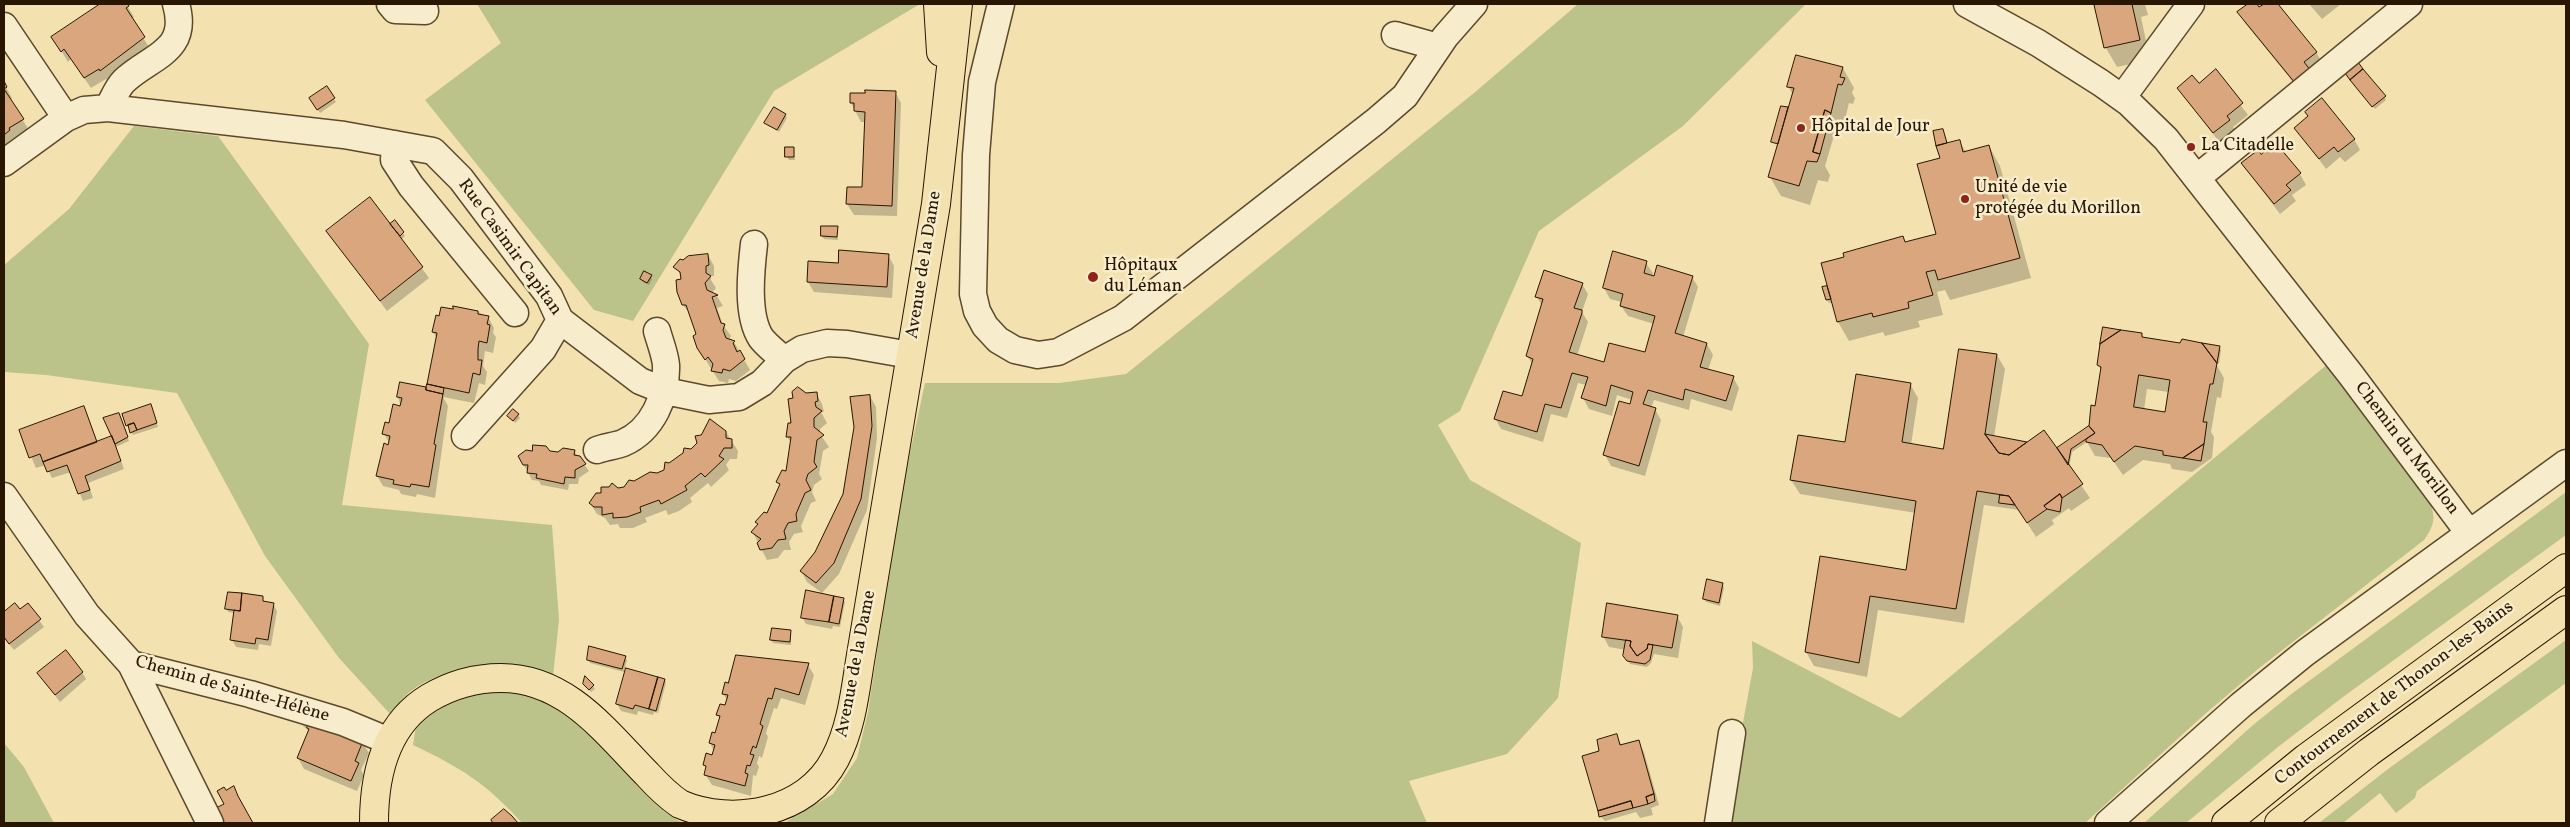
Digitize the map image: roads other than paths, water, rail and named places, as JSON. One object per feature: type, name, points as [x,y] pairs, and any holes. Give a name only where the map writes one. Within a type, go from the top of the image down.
[{"type":"main road","name":"Avenue de la Dame","points":[[938,4],[946,98]]},
{"type":"main road","name":"Avenue de la Dame","points":[[374,823],[378,778],[384,754],[390,741],[411,712],[436,694],[471,681],[516,679],[540,684],[568,698],[592,718],[671,797],[698,814],[728,820],[750,819],[779,810],[802,797],[820,780],[835,759],[849,718],[936,204],[946,98],[954,48],[958,4]]},
{"type":"main road","name":"Contournement de Thonon-les-Bains","points":[[2226,823],[2371,710],[2566,568]]},
{"type":"main road","name":"Contournement de Thonon-les-Bains","points":[[2279,823],[2369,752],[2566,610]]},
{"type":"street","points":[[108,108],[123,82],[161,56],[171,46],[178,26],[176,4]]},
{"type":"street","points":[[390,4],[395,10],[425,11]]},
{"type":"street","points":[[1001,4],[982,82],[976,155],[973,294],[980,318],[994,336],[1015,350],[1038,354],[1068,349],[1144,304],[1405,96],[1438,47],[1474,4]]},
{"type":"street","name":"Chemin du Morillon","points":[[1967,4],[2027,37],[2122,98],[2166,139],[2198,177],[2469,533],[2305,653],[2240,705],[2108,823]]},
{"type":"street","points":[[2122,98],[2191,4]]},
{"type":"street","points":[[2198,177],[2409,4]]},
{"type":"street","points":[[4,26],[66,118]]},
{"type":"street","points":[[1395,35],[1438,47]]},
{"type":"street","name":"Rue Casimir Capitan","points":[[4,163],[66,118],[84,110],[108,108],[334,134],[433,151],[461,179],[549,296],[560,320],[640,381],[665,391],[709,400],[739,397],[762,383],[784,360],[802,349],[828,343],[847,344],[910,355]]},
{"type":"street","points":[[395,144],[394,160],[411,186],[516,313]]},
{"type":"street","points":[[473,263],[504,238]]},
{"type":"street","points":[[754,244],[750,279],[752,307],[761,337],[784,360]]},
{"type":"street","points":[[465,436],[543,349],[560,320]]},
{"type":"street","points":[[597,450],[624,442],[641,432],[656,412],[665,391],[666,364],[657,332]]},
{"type":"street","points":[[2469,533],[2566,462]]},
{"type":"street","name":"Chemin de Sainte-Hélène","points":[[4,496],[87,615],[131,664],[250,694],[343,722],[390,741]]},
{"type":"street","points":[[131,664],[210,823]]},
{"type":"street","points":[[1718,823],[1732,733]]},
{"type":"place","name":"Hôpital de Jour","points":[[1801,128]]},
{"type":"place","name":"La Citadelle","points":[[2191,147]]},
{"type":"place","name":"Unité de vie protégée du Morillon","points":[[1965,199]]},
{"type":"place","name":"Hôpitaux du Léman","points":[[1093,277]]}]
